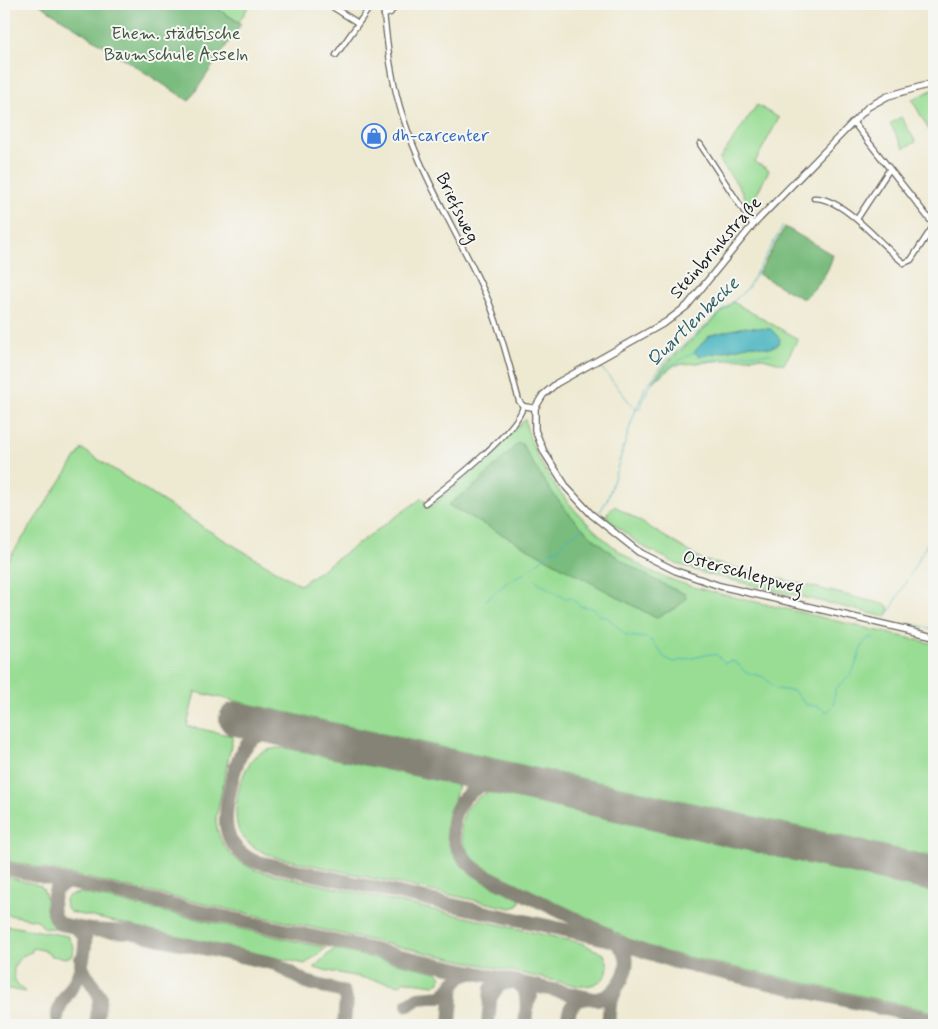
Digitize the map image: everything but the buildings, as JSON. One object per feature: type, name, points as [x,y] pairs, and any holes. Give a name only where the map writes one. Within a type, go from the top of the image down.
[{"type":"street","points":[[328,4],[358,23]]},
{"type":"street","points":[[384,15],[390,14],[397,4]]},
{"type":"street","points":[[336,55],[370,6],[383,5]]},
{"type":"street","name":"Briefsweg","points":[[383,5],[397,96],[403,119],[430,186],[488,301],[508,360],[519,401],[523,406]]},
{"type":"street","name":"Steinbrinkstraße","points":[[535,408],[543,395],[557,383],[666,322],[687,306],[752,225],[868,107],[888,96],[934,83]]},
{"type":"street","points":[[814,198],[820,198],[858,219],[881,244],[904,263],[911,260],[934,225],[853,122]]},
{"type":"street","points":[[700,144],[752,225]]},
{"type":"street","points":[[858,219],[889,170]]},
{"type":"street","points":[[426,503],[481,457],[520,416],[523,406],[535,408]]},
{"type":"street","name":"Osterschleppweg","points":[[535,408],[534,423],[538,438],[567,488],[609,530],[640,553],[695,579],[934,636]]},
{"type":"green space","name":"Ehem. städtische Baumschule Asseln","points":[[39,4],[214,4],[213,6],[241,24],[189,101]]},
{"type":"green space","points":[[214,4],[250,4],[239,22],[213,6]]},
{"type":"green space","points":[[932,90],[934,94],[933,137],[912,100]]},
{"type":"green space","points":[[757,105],[779,118],[755,162],[769,170],[750,207],[740,188],[719,160]]},
{"type":"green space","points":[[901,117],[916,142],[904,148],[890,124]]},
{"type":"green space","points":[[785,227],[833,255],[822,278],[805,298],[801,298],[758,274]]},
{"type":"green space","points":[[733,302],[798,339],[784,364],[759,357],[675,365],[652,382],[667,363]]},
{"type":"green space","points":[[525,419],[531,441],[556,487],[593,529],[635,562],[655,573],[709,591],[934,644],[934,857],[195,692],[187,726],[233,736],[216,818],[222,843],[232,856],[246,866],[255,870],[581,943],[604,954],[608,965],[603,979],[594,984],[579,986],[4,860],[4,566],[82,449],[206,529],[300,585],[422,498],[430,507],[482,464]]},
{"type":"green space","points":[[518,443],[522,444],[553,494],[589,534],[632,567],[685,594],[686,599],[676,608],[656,618],[448,505],[477,484]]},
{"type":"green space","points":[[615,506],[703,560],[887,605],[890,609],[886,617],[710,575],[677,564],[642,546],[607,519],[607,513]]},
{"type":"green space","points":[[285,748],[458,785],[450,827],[451,841],[455,853],[472,870],[518,896],[520,901],[518,906],[511,908],[275,857],[251,845],[243,838],[237,825],[236,804],[241,782],[250,763],[258,754],[269,749]]},
{"type":"green space","points":[[488,792],[934,892],[934,1012],[661,951],[635,942],[481,866],[472,857],[462,836],[463,816],[477,799]]},
{"type":"green space","points":[[4,876],[41,886],[46,897],[49,919],[56,929],[44,928],[37,920],[4,914]]},
{"type":"green space","points":[[81,893],[326,948],[305,964],[70,912],[66,908],[65,899],[70,895]]},
{"type":"green space","points":[[4,925],[68,936],[74,947],[73,955],[66,958],[52,956],[43,950],[32,948],[32,952],[20,958],[14,970],[16,982],[25,992],[4,988]]},
{"type":"green space","points":[[334,949],[437,972],[441,976],[440,982],[434,985],[405,981],[400,985],[313,968]]},
{"type":"water","points":[[744,327],[771,329],[780,339],[779,344],[770,348],[752,345],[703,356],[699,356],[694,352],[710,335]]},
{"type":"waterway","name":"Quartlenbecke","points":[[600,512],[608,498],[633,417],[645,388],[665,362],[747,289],[783,226]]},
{"type":"waterway","name":"Quartlenbecke","points":[[600,366],[636,410],[640,409],[648,389],[660,374],[695,352]]},
{"type":"waterway","points":[[699,362],[746,354],[771,354]]},
{"type":"waterway","name":"Quartlenbecke","points":[[531,568],[553,550],[559,549],[567,538],[584,528]]},
{"type":"waterway","points":[[910,575],[934,531]]},
{"type":"waterway","name":"Quartlenbecke","points":[[485,601],[510,580],[525,573]]},
{"type":"waterway","points":[[535,579],[564,598],[571,598],[580,606],[592,608],[600,615],[607,617],[627,636],[647,638],[653,642],[665,658],[674,662],[710,654],[717,655],[725,663],[730,661],[736,662],[745,672],[764,677],[776,689],[794,691],[806,705],[818,706],[827,712],[834,705],[835,689],[853,671],[860,651],[868,638],[874,638]]},
{"type":"waterway","points":[[889,613],[907,580]]},
{"type":"waterway","points":[[911,624],[934,629]]},
{"type":"taxiway","points":[[290,732],[276,731],[256,737],[242,752],[234,773],[226,819],[229,838],[243,854],[254,861],[615,941],[675,962],[934,1020]]},
{"type":"taxiway","points":[[507,779],[487,783],[471,792],[460,804],[454,818],[453,833],[458,848],[468,863],[485,875],[607,934]]},
{"type":"taxiway","points":[[4,868],[594,999],[601,998],[614,991],[623,978],[627,963],[626,956],[614,940]]},
{"type":"taxiway","points":[[68,882],[56,889],[53,898],[52,908],[54,916],[60,924],[91,930],[129,932],[276,964],[306,982],[343,992],[346,1000],[344,1025]]},
{"type":"taxiway","points":[[57,1018],[62,1003],[77,978],[85,948],[85,937],[77,928]]},
{"type":"taxiway","points":[[81,959],[82,968],[100,996],[96,1025]]},
{"type":"taxiway","points":[[408,1005],[418,998],[443,996],[461,976],[474,972]]},
{"type":"taxiway","points":[[490,998],[499,985],[514,981],[525,990],[527,1004]]},
{"type":"taxiway","points":[[450,1025],[453,983]]},
{"type":"taxiway","points":[[488,1025],[491,989]]},
{"type":"taxiway","points":[[608,1025],[610,1004],[616,989]]},
{"type":"taxiway","points":[[525,1025],[527,1004],[531,996]]},
{"type":"taxiway","points":[[567,1025],[568,1015],[574,1003],[588,998]]},
{"type":"runway","points":[[236,719],[934,875]]},
{"type":"place","name":"dh-carcenter","points":[[374,136]]}]
